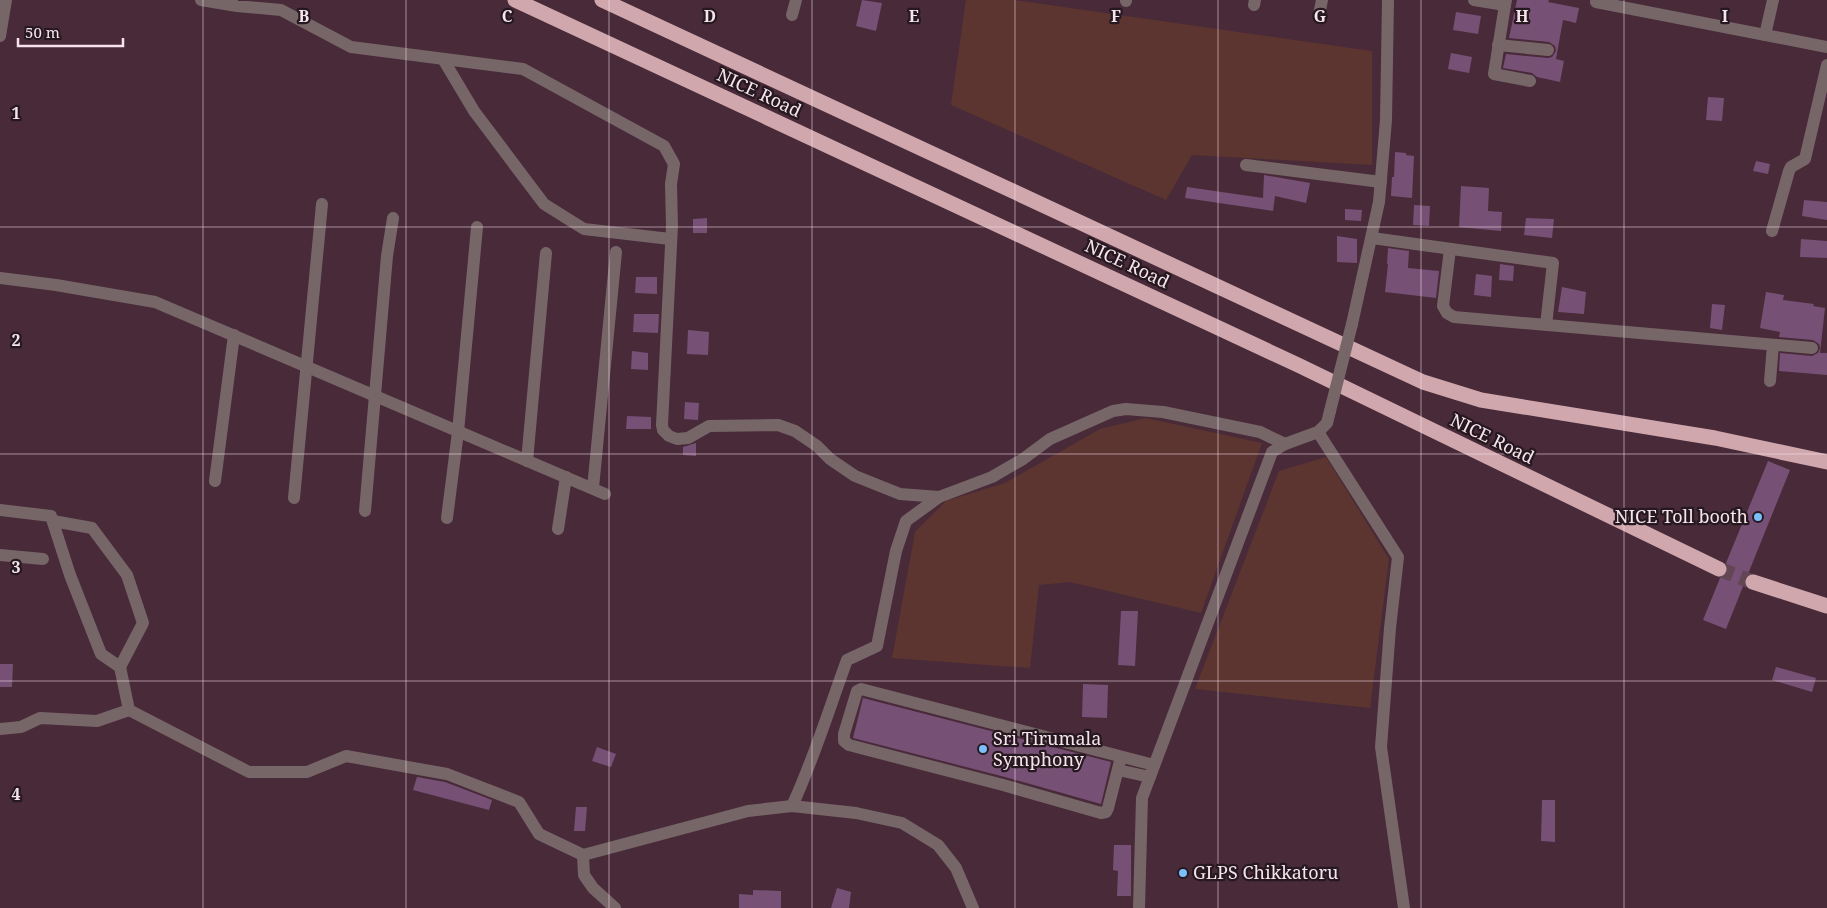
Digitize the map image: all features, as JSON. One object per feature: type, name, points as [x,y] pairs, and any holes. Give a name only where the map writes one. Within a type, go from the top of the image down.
[{"type":"highway","name":"NICE Road","points":[[516,0],[1298,365],[1719,569]]},
{"type":"highway","name":"NICE Road","points":[[602,0],[1423,382],[1481,400],[1715,438],[1827,462]]},
{"type":"highway","points":[[1753,582],[1827,606]]},
{"type":"street","points":[[0,36],[6,0]]},
{"type":"street","points":[[201,0],[281,10],[351,46],[523,70],[664,146],[674,164],[671,184],[672,226],[663,430],[669,436],[677,439],[688,438],[709,426],[716,425],[778,425],[795,431],[855,476],[900,494],[939,497]]},
{"type":"street","points":[[792,14],[796,0]]},
{"type":"street","points":[[1319,15],[1322,0]]},
{"type":"street","points":[[1138,908],[1142,798],[1272,452],[1285,444],[1318,432],[1328,423],[1379,202],[1386,125],[1388,0]]},
{"type":"street","points":[[1474,0],[1505,2],[1494,74],[1530,81]]},
{"type":"street","points":[[1765,35],[1773,0]]},
{"type":"street","points":[[1596,2],[1827,47]]},
{"type":"street","points":[[1498,45],[1548,50]]},
{"type":"street","points":[[443,59],[474,111],[544,204],[584,229],[670,239]]},
{"type":"street","points":[[1772,231],[1789,171],[1791,167],[1805,159],[1822,107],[1827,65]]},
{"type":"street","points":[[1246,165],[1381,182]]},
{"type":"street","points":[[294,498],[322,204]]},
{"type":"street","points":[[365,511],[387,256],[393,218]]},
{"type":"street","points":[[447,518],[458,432],[477,227]]},
{"type":"street","points":[[1372,238],[1553,263],[1546,325]]},
{"type":"street","points":[[1450,249],[1443,306],[1447,313],[1454,317],[1812,348]]},
{"type":"street","points":[[593,488],[616,252]]},
{"type":"street","points":[[527,461],[546,253]]},
{"type":"street","points":[[0,278],[56,285],[155,302],[605,494]]},
{"type":"street","points":[[215,481],[234,335]]},
{"type":"street","points":[[1770,381],[1773,345]]},
{"type":"street","points":[[792,806],[809,770],[814,750],[847,660],[877,646],[896,551],[906,521],[939,497],[992,477],[1023,459],[1050,439],[1112,411],[1126,409],[1163,412],[1260,432],[1285,444]]},
{"type":"street","points":[[1318,432],[1398,557],[1390,628],[1381,747],[1404,908]]},
{"type":"street","points":[[558,529],[566,477]]},
{"type":"street","points":[[0,510],[51,516],[70,574],[100,654],[120,667]]},
{"type":"street","points":[[52,521],[92,528],[127,575],[143,623],[120,667],[129,710]]},
{"type":"street","points":[[0,555],[42,560]]},
{"type":"street","points":[[1121,757],[1108,808],[1106,812],[1101,813],[849,745],[844,741],[844,734],[857,691],[862,689],[1154,765]]},
{"type":"street","points":[[0,729],[21,727],[40,718],[97,720],[129,710],[249,772],[307,772],[346,756],[447,774],[519,802],[539,834],[583,856],[748,811],[792,806],[856,813],[902,823],[938,844],[956,868],[973,908]]},
{"type":"street","points":[[1118,770],[1150,777]]},
{"type":"street","points":[[583,856],[584,875],[593,888],[615,908]]},
{"type":"shaded area","points":[[966,0],[1015,0],[1372,51],[1372,165],[1192,155],[1166,200],[951,105]]},
{"type":"shaded area","points":[[1146,418],[1262,443],[1201,613],[1070,582],[1039,585],[1030,668],[892,658],[915,532],[946,501],[1005,483],[1100,429]]},
{"type":"shaded area","points":[[1326,457],[1389,559],[1370,708],[1195,689],[1279,471]]},
{"type":"building","points":[[862,0],[882,3],[876,31],[856,26]]},
{"type":"building","points":[[1517,0],[1549,0],[1548,2],[1579,8],[1576,23],[1563,20],[1556,59],[1564,61],[1560,82],[1537,77],[1532,73],[1503,68],[1506,54],[1548,58],[1552,57],[1556,51],[1555,46],[1549,42],[1509,38]]},
{"type":"building","points":[[1456,12],[1481,16],[1478,34],[1453,30]]},
{"type":"building","points":[[1451,53],[1472,57],[1469,73],[1448,69]]},
{"type":"building","points":[[1708,97],[1724,98],[1722,121],[1706,120]]},
{"type":"building","points":[[1395,152],[1414,156],[1412,198],[1391,196]]},
{"type":"building","points":[[1756,161],[1770,164],[1768,174],[1753,171]]},
{"type":"building","points":[[1264,175],[1310,183],[1306,203],[1275,196],[1273,211],[1185,198],[1187,187],[1263,198]]},
{"type":"building","points":[[1461,186],[1489,188],[1488,211],[1502,212],[1501,231],[1459,227]]},
{"type":"building","points":[[1804,200],[1827,202],[1827,220],[1802,216]]},
{"type":"building","points":[[1414,205],[1430,206],[1429,226],[1413,225]]},
{"type":"building","points":[[1345,209],[1362,210],[1361,221],[1345,220]]},
{"type":"building","points":[[707,218],[707,233],[693,233],[693,219]]},
{"type":"building","points":[[1526,218],[1554,219],[1552,238],[1524,235]]},
{"type":"building","points":[[1337,236],[1357,239],[1357,263],[1337,262]]},
{"type":"building","points":[[1801,239],[1827,241],[1827,258],[1800,257]]},
{"type":"building","points":[[1388,248],[1409,251],[1408,268],[1439,271],[1436,298],[1385,292]]},
{"type":"building","points":[[1500,264],[1514,266],[1513,281],[1499,280]]},
{"type":"building","points":[[1476,274],[1492,276],[1491,297],[1474,295]]},
{"type":"building","points":[[636,277],[657,277],[657,294],[635,293]]},
{"type":"building","points":[[1562,287],[1586,292],[1584,314],[1558,312]]},
{"type":"building","points":[[1766,292],[1784,295],[1783,300],[1814,304],[1813,306],[1825,308],[1820,353],[1827,353],[1827,375],[1779,371],[1780,353],[1812,356],[1818,353],[1820,348],[1819,344],[1813,340],[1779,337],[1780,332],[1760,328]]},
{"type":"building","points":[[1712,304],[1725,305],[1722,330],[1710,328]]},
{"type":"building","points":[[634,314],[659,314],[658,333],[633,332]]},
{"type":"building","points":[[688,330],[709,332],[708,355],[687,354]]},
{"type":"building","points":[[632,351],[648,353],[648,370],[631,369]]},
{"type":"building","points":[[685,402],[699,403],[698,420],[684,419]]},
{"type":"building","points":[[627,416],[651,417],[651,429],[626,429]]},
{"type":"building","points":[[696,443],[696,456],[683,455],[683,447]]},
{"type":"building","name":"NICE Toll booth","points":[[1768,461],[1790,470],[1748,574],[1744,579],[1744,584],[1726,629],[1703,620],[1720,578],[1728,573],[1726,563]]},
{"type":"building","points":[[1121,611],[1138,611],[1135,666],[1118,665]]},
{"type":"building","points":[[0,664],[13,664],[12,687],[0,687]]},
{"type":"building","points":[[1776,667],[1816,678],[1812,692],[1772,680]]},
{"type":"building","points":[[1083,684],[1108,685],[1107,718],[1082,717]]},
{"type":"building","name":"Sri Tirumala Symphony","points":[[863,698],[1111,762],[1101,804],[853,738]]},
{"type":"building","points":[[597,747],[616,754],[611,767],[592,761]]},
{"type":"building","points":[[417,777],[445,782],[492,800],[489,810],[413,790]]},
{"type":"building","points":[[1542,800],[1555,800],[1555,842],[1541,841]]},
{"type":"building","points":[[576,807],[587,807],[585,831],[574,831]]},
{"type":"building","points":[[1114,845],[1131,845],[1131,896],[1117,896],[1118,871],[1113,870]]},
{"type":"building","points":[[837,888],[851,892],[849,908],[831,908]]},
{"type":"building","points":[[753,890],[781,891],[781,908],[739,908],[739,894],[753,895]]},
{"type":"tunnel","points":[[1719,569],[1753,582]]},
{"type":"place","name":"NICE Toll booth","points":[[1758,517]]},
{"type":"place","name":"Sri Tirumala Symphony","points":[[983,749]]},
{"type":"place","name":"GLPS Chikkatoru","points":[[1183,873]]}]
